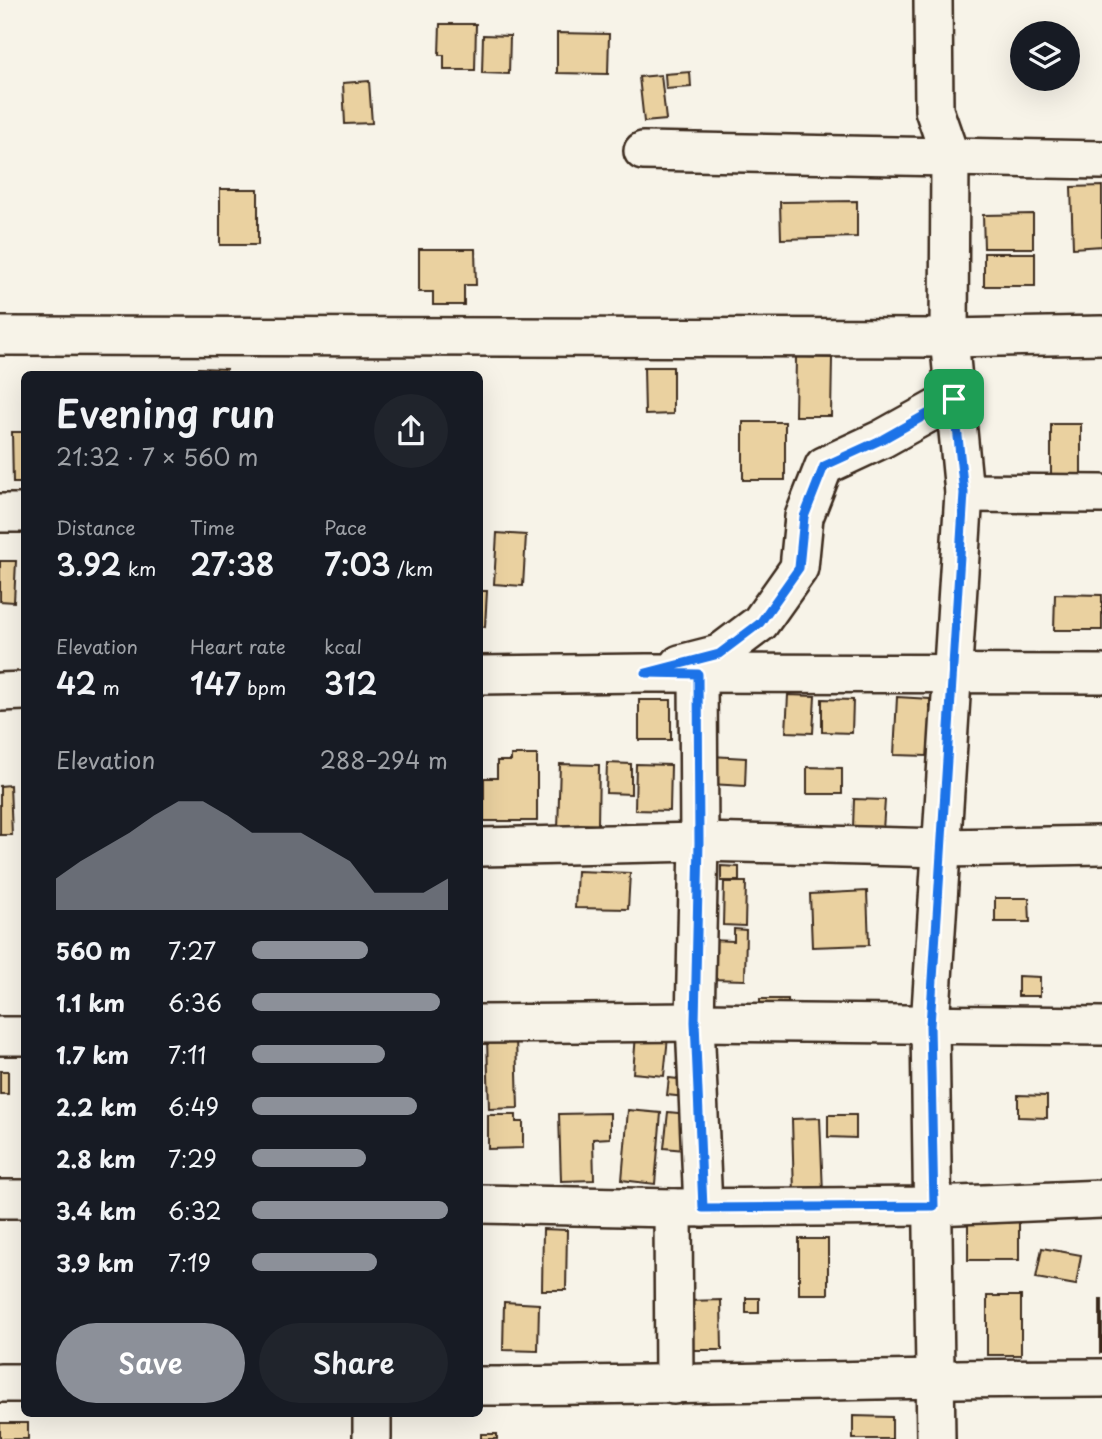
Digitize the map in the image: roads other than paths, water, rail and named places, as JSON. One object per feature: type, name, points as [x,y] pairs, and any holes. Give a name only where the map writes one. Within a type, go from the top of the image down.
[{"type":"street","points":[[933,0],[934,110],[950,156],[949,338],[964,493],[930,1026],[936,1439]]},
{"type":"street","points":[[643,151],[1102,160]]},
{"type":"street","points":[[0,336],[949,338],[1102,335]]},
{"type":"street","points":[[646,673],[719,654],[760,623],[799,568],[804,517],[824,466],[883,439],[954,399]]},
{"type":"street","points":[[964,493],[1102,494]]},
{"type":"street","points":[[0,513],[21,513]]},
{"type":"street","points":[[483,676],[646,673],[1102,674]]},
{"type":"street","points":[[674,1385],[688,1208],[695,1022],[699,842],[698,674]]},
{"type":"street","points":[[0,692],[21,691]]},
{"type":"street","points":[[483,847],[699,842],[943,848],[1102,845]]},
{"type":"street","points":[[483,1024],[695,1022],[1102,1026]]},
{"type":"street","points":[[0,1036],[21,1035]]},
{"type":"street","points":[[0,1199],[21,1199]]},
{"type":"street","points":[[483,1204],[688,1208],[934,1206],[1102,1199]]},
{"type":"street","points":[[483,1386],[674,1385],[935,1378],[1102,1378]]},
{"type":"street","points":[[0,1383],[21,1383]]},
{"type":"street","points":[[372,1417],[372,1439]]}]
